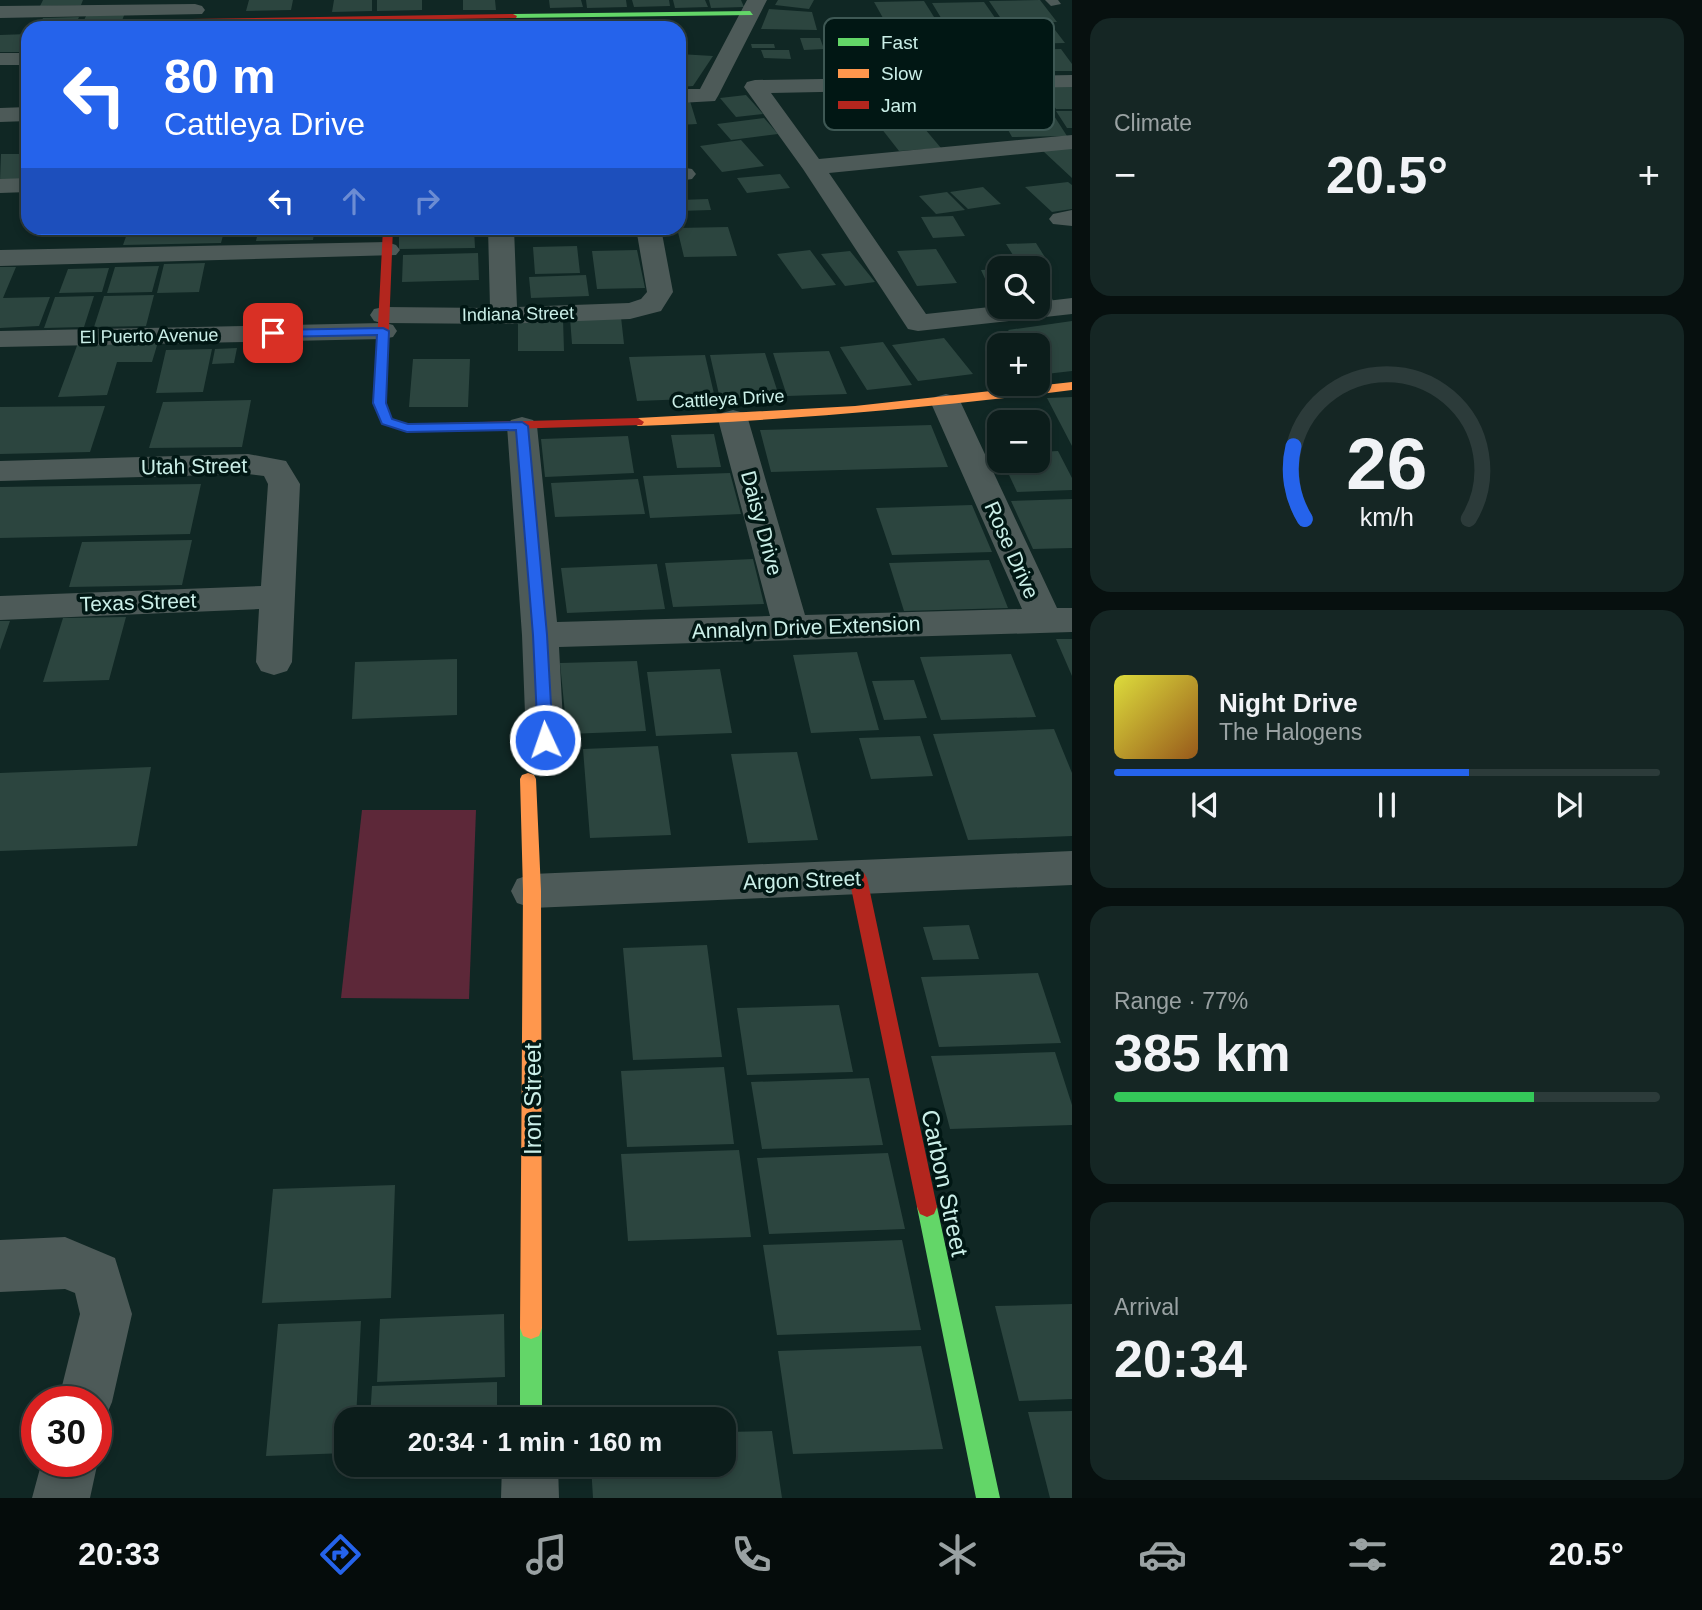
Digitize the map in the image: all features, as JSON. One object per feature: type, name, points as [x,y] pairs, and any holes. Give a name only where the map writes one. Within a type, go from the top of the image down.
[{"type":"street","points":[[0,12],[193,15],[754,7],[707,96],[686,96]]},
{"type":"street","points":[[0,59],[21,59]]},
{"type":"street","points":[[1054,81],[1072,81]]},
{"type":"street","points":[[824,85],[755,86],[918,323],[1072,306]]},
{"type":"street","points":[[0,115],[21,114]]},
{"type":"street","points":[[813,167],[1072,142]]},
{"type":"street","points":[[0,186],[21,185]]},
{"type":"street","points":[[501,235],[504,316]]},
{"type":"street","name":"Indiana Street","points":[[383,323],[631,311],[651,305],[660,292],[649,235]]},
{"type":"street","points":[[0,258],[387,239],[383,323]]},
{"type":"street","name":"El Puerto Avenue","points":[[0,339],[383,323]]},
{"type":"street","name":"Cattleya Drive","points":[[383,323],[380,403],[387,421],[407,428],[733,419],[946,403],[1072,386]]},
{"type":"street","name":"Rose Drive","points":[[946,403],[1058,620]]},
{"type":"street","name":"Daisy Drive","points":[[733,419],[791,627]]},
{"type":"street","points":[[522,426],[540,635],[545,740]]},
{"type":"street","name":"Utah Street","points":[[0,471],[248,464],[275,468],[284,484],[274,662]]},
{"type":"street","name":"Texas Street","points":[[0,608],[277,597]]},
{"type":"street","name":"Annalyn Drive Extension","points":[[540,635],[1058,620]]},
{"type":"street","name":"Iron Street","points":[[528,779],[532,891],[531,1407]]},
{"type":"street","name":"Argon Street","points":[[532,891],[1072,868]]},
{"type":"street","name":"Carbon Street","points":[[858,878],[988,1498]]},
{"type":"street","points":[[0,1265],[65,1263],[97,1276],[106,1314],[89,1386]]},
{"type":"street","points":[[61,1498],[66,1477]]},
{"type":"street","points":[[530,1477],[530,1498]]},
{"type":"shaded area","points":[[362,810],[476,810],[469,999],[341,998]]},
{"type":"building","points":[[43,0],[83,0],[81,5],[40,6]]},
{"type":"building","points":[[249,0],[293,0],[291,10],[246,11]]},
{"type":"building","points":[[334,0],[372,0],[372,11],[332,12]]},
{"type":"building","points":[[377,0],[422,0],[422,10],[377,11]]},
{"type":"building","points":[[463,0],[495,0],[496,10],[463,10]]},
{"type":"building","points":[[549,0],[581,0],[583,7],[550,8]]},
{"type":"building","points":[[586,0],[626,0],[627,7],[587,8]]},
{"type":"building","points":[[632,0],[669,0],[670,6],[634,7]]},
{"type":"building","points":[[673,0],[705,0],[708,7],[675,8]]},
{"type":"building","points":[[709,0],[741,0],[744,7],[711,8]]},
{"type":"building","points":[[778,0],[814,0],[809,9],[775,5]]},
{"type":"building","points":[[1040,0],[1054,18],[1001,18],[989,1]]},
{"type":"building","points":[[924,1],[934,17],[883,18],[874,2]]},
{"type":"building","points":[[984,2],[995,18],[941,18],[932,3]]},
{"type":"building","points":[[769,9],[812,12],[817,30],[761,29]]},
{"type":"building","points":[[125,13],[122,21],[84,21],[87,14]]},
{"type":"building","points":[[79,17],[77,21],[42,21],[43,18]]},
{"type":"building","points":[[1054,29],[1065,43],[1054,43]]},
{"type":"building","points":[[21,34],[21,52],[0,52],[0,35]]},
{"type":"building","points":[[800,38],[820,38],[824,49],[804,50]]},
{"type":"building","points":[[751,44],[774,44],[775,48],[752,48]]},
{"type":"building","points":[[1054,49],[1061,49],[1072,64],[1072,71],[1054,71]]},
{"type":"building","points":[[761,50],[789,50],[791,59],[764,58]]},
{"type":"building","points":[[686,54],[713,56],[693,86],[686,86]]},
{"type":"building","points":[[1054,84],[1072,84],[1072,109],[1056,109]]},
{"type":"building","points":[[746,95],[763,114],[736,117],[720,98]]},
{"type":"building","points":[[686,101],[690,101],[697,124],[686,125]]},
{"type":"building","points":[[1056,111],[1072,111],[1072,128],[1067,128]]},
{"type":"building","points":[[1054,116],[1067,136],[1012,137],[1008,130],[1054,130]]},
{"type":"building","points":[[764,118],[778,134],[731,140],[717,124]]},
{"type":"building","points":[[883,130],[926,130],[941,148],[899,151]]},
{"type":"building","points":[[741,140],[764,166],[722,172],[700,146]]},
{"type":"building","points":[[1072,147],[1072,178],[1043,151]]},
{"type":"building","points":[[1,154],[21,154],[21,181],[0,181]]},
{"type":"building","points":[[780,174],[790,188],[747,193],[737,178]]},
{"type":"building","points":[[1068,182],[1072,185],[1072,209],[1052,212],[1025,187]]},
{"type":"building","points":[[983,187],[1001,204],[968,209],[950,192]]},
{"type":"building","points":[[947,192],[965,210],[936,214],[919,196]]},
{"type":"building","points":[[708,199],[711,210],[686,211],[686,200]]},
{"type":"building","points":[[953,216],[965,236],[933,238],[921,217]]},
{"type":"building","points":[[728,227],[737,256],[684,257],[679,235],[686,235],[686,228]]},
{"type":"building","points":[[127,235],[223,235],[221,243],[123,245]]},
{"type":"building","points":[[257,235],[314,235],[313,240],[256,241]]},
{"type":"building","points":[[399,235],[474,235],[475,248],[399,249]]},
{"type":"building","points":[[1036,243],[1044,256],[1014,256],[1006,244]]},
{"type":"building","points":[[577,246],[580,273],[535,274],[533,247]]},
{"type":"building","points":[[936,249],[957,283],[917,286],[897,251]]},
{"type":"building","points":[[637,250],[645,288],[597,289],[592,251]]},
{"type":"building","points":[[810,250],[836,285],[802,289],[777,254]]},
{"type":"building","points":[[850,251],[875,282],[845,286],[821,254]]},
{"type":"building","points":[[478,253],[479,280],[402,282],[403,255]]},
{"type":"building","points":[[205,263],[199,292],[157,293],[164,264]]},
{"type":"building","points":[[159,266],[152,292],[107,293],[115,267]]},
{"type":"building","points":[[0,267],[16,267],[3,298],[50,297],[39,326],[0,328]]},
{"type":"building","points":[[109,268],[102,292],[59,293],[68,269]]},
{"type":"building","points":[[981,270],[987,270],[987,283]]},
{"type":"building","points":[[586,275],[589,296],[531,298],[529,277]]},
{"type":"building","points":[[154,295],[146,326],[94,327],[104,296]]},
{"type":"building","points":[[94,296],[84,327],[44,328],[55,297]]},
{"type":"building","points":[[621,317],[624,344],[572,344],[570,318]]},
{"type":"building","points":[[563,319],[564,351],[518,351],[518,320]]},
{"type":"building","points":[[1072,321],[1072,371],[1050,374],[1050,333],[1011,333],[1008,330]]},
{"type":"building","points":[[944,338],[973,374],[918,381],[892,345]]},
{"type":"building","points":[[158,342],[152,362],[117,362],[107,395],[58,397],[78,343]]},
{"type":"building","points":[[883,342],[912,385],[867,390],[840,347]]},
{"type":"building","points":[[237,348],[234,363],[212,364],[215,349]]},
{"type":"building","points":[[212,349],[203,392],[156,393],[166,350]]},
{"type":"building","points":[[829,351],[847,394],[787,396],[773,353]]},
{"type":"building","points":[[765,353],[779,396],[720,399],[710,355]]},
{"type":"building","points":[[705,355],[715,398],[637,401],[629,357]]},
{"type":"building","points":[[413,359],[470,359],[468,407],[409,407]]},
{"type":"building","points":[[1072,397],[1072,446],[1047,398]]},
{"type":"building","points":[[251,400],[242,447],[149,448],[163,402]]},
{"type":"building","points":[[105,406],[90,452],[0,454],[0,407]]},
{"type":"building","points":[[931,425],[948,467],[771,472],[760,430]]},
{"type":"building","points":[[714,434],[721,467],[677,468],[671,435]]},
{"type":"building","points":[[628,436],[634,473],[545,477],[541,439]]},
{"type":"building","points":[[1050,451],[1058,451],[1072,478],[1072,490],[1017,492],[1008,473],[1050,473]]},
{"type":"building","points":[[730,473],[741,514],[650,518],[643,476]]},
{"type":"building","points":[[638,479],[645,514],[555,517],[551,483]]},
{"type":"building","points":[[201,484],[190,534],[0,538],[0,487]]},
{"type":"building","points":[[1072,499],[1072,548],[1033,549],[1011,501]]},
{"type":"building","points":[[972,505],[992,552],[892,555],[876,508]]},
{"type":"building","points":[[192,540],[182,585],[69,587],[82,542]]},
{"type":"building","points":[[753,559],[764,604],[673,607],[665,563]]},
{"type":"building","points":[[989,560],[1008,608],[904,611],[889,563]]},
{"type":"building","points":[[657,564],[665,609],[567,613],[561,568]]},
{"type":"building","points":[[126,617],[109,680],[43,682],[63,618]]},
{"type":"building","points":[[0,621],[10,621],[0,650]]},
{"type":"building","points":[[1056,639],[1072,639],[1072,676]]},
{"type":"building","points":[[857,652],[879,730],[811,733],[793,655]]},
{"type":"building","points":[[1011,654],[1036,717],[941,720],[920,657]]},
{"type":"building","points":[[457,659],[457,715],[352,719],[355,662]]},
{"type":"building","points":[[637,661],[646,731],[567,734],[560,663]]},
{"type":"building","points":[[720,669],[732,733],[656,736],[647,672]]},
{"type":"building","points":[[914,680],[927,718],[884,720],[872,681]]},
{"type":"building","points":[[1054,729],[1072,773],[1072,836],[968,840],[933,734]]},
{"type":"building","points":[[920,736],[933,776],[871,779],[859,738]]},
{"type":"building","points":[[658,746],[671,835],[590,838],[583,749]]},
{"type":"building","points":[[797,752],[818,840],[748,843],[731,754]]},
{"type":"building","points":[[151,767],[137,846],[0,851],[0,773]]},
{"type":"building","points":[[969,925],[979,959],[933,960],[923,927]]},
{"type":"building","points":[[707,945],[722,1057],[633,1060],[623,948]]},
{"type":"building","points":[[1038,973],[1061,1043],[939,1047],[921,977]]},
{"type":"building","points":[[839,1005],[853,1072],[747,1075],[737,1008]]},
{"type":"building","points":[[1055,1052],[1072,1105],[1072,1125],[950,1129],[931,1056]]},
{"type":"building","points":[[724,1067],[734,1144],[627,1147],[621,1071]]},
{"type":"building","points":[[869,1078],[883,1145],[762,1149],[751,1082]]},
{"type":"building","points":[[739,1150],[751,1237],[628,1241],[621,1154]]},
{"type":"building","points":[[888,1153],[905,1229],[769,1234],[757,1158]]},
{"type":"building","points":[[395,1185],[391,1298],[262,1303],[273,1189]]},
{"type":"building","points":[[902,1240],[921,1330],[777,1335],[763,1245]]},
{"type":"building","points":[[1072,1304],[1072,1399],[1019,1401],[995,1306]]},
{"type":"building","points":[[504,1314],[505,1377],[377,1382],[380,1319]]},
{"type":"building","points":[[361,1321],[357,1407],[334,1407],[334,1453],[266,1456],[278,1324]]},
{"type":"building","points":[[921,1346],[943,1449],[793,1454],[778,1351]]},
{"type":"building","points":[[497,1382],[497,1407],[371,1407],[372,1386]]},
{"type":"building","points":[[1072,1411],[1072,1498],[1050,1498],[1028,1412]]},
{"type":"building","points":[[772,1431],[782,1498],[593,1498],[592,1477],[736,1477],[736,1432]]},
{"type":"traffic: fast","points":[[513,16],[750,13]]},
{"type":"traffic: fast","points":[[927,1207],[988,1498]]},
{"type":"traffic: fast","points":[[531,1328],[531,1407]]},
{"type":"traffic: slow","points":[[638,422],[855,410],[1072,386]]},
{"type":"traffic: slow","points":[[528,779],[532,891],[531,1328]]},
{"type":"traffic: jam","points":[[191,21],[513,16]]},
{"type":"traffic: jam","points":[[388,235],[380,403],[387,421],[407,428],[638,422]]},
{"type":"traffic: jam","points":[[858,878],[927,1207]]},
{"type":"route","points":[[273,333],[383,331],[380,403],[387,421],[407,428],[522,426],[540,635],[545,740]]}]
